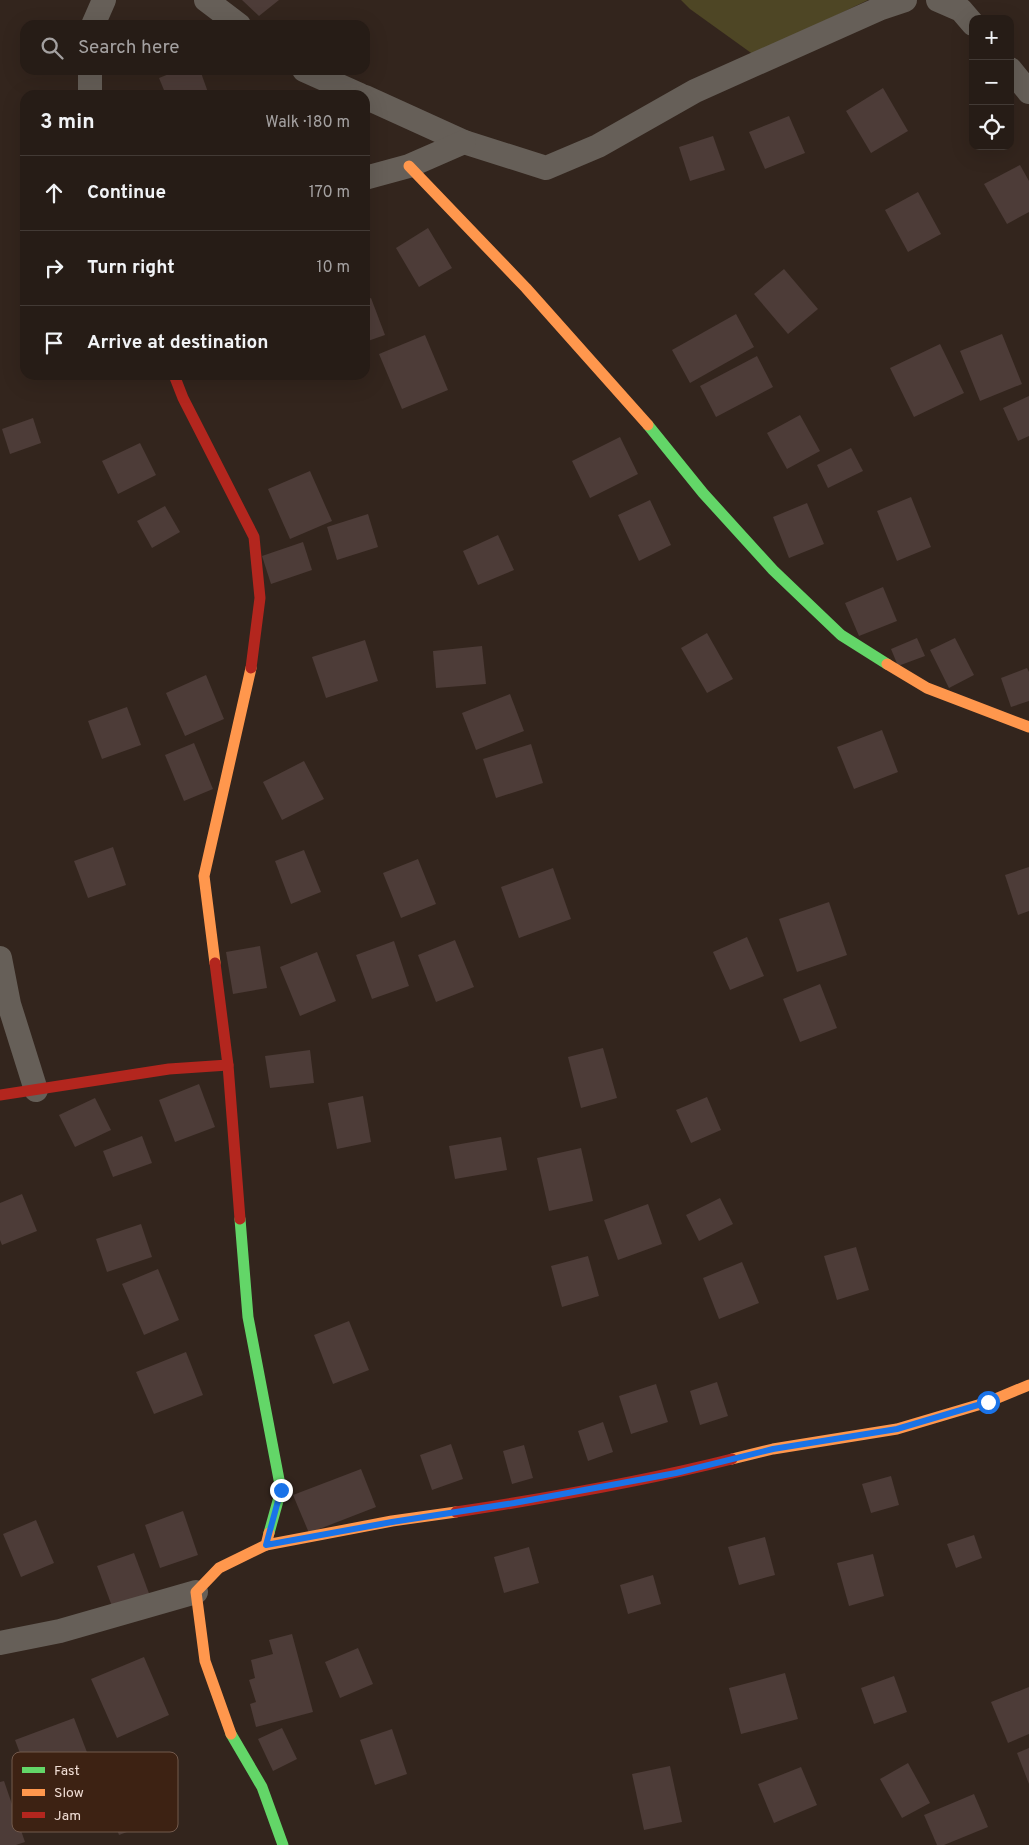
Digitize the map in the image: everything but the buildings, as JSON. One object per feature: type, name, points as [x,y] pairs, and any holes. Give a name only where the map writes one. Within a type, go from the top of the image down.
[{"type":"street","points":[[95,20],[104,0]]},
{"type":"street","points":[[206,0],[232,20]]},
{"type":"street","points":[[370,99],[464,142],[546,168],[598,146],[695,91],[881,8],[906,0]]},
{"type":"street","points":[[938,0],[961,10],[969,19]]},
{"type":"street","points":[[1014,74],[1029,92]]},
{"type":"street","points":[[90,75],[90,90]]},
{"type":"street","points":[[315,75],[349,90]]},
{"type":"street","points":[[370,177],[409,166],[464,142]]},
{"type":"street","points":[[409,166],[526,288],[636,412],[703,493],[773,570],[841,635],[927,688],[1029,727]]},
{"type":"street","points":[[176,380],[183,398],[254,537],[260,598],[251,667],[204,876],[228,1065],[248,1317],[281,1490],[266,1545]]},
{"type":"street","points":[[0,958],[10,1004],[36,1090]]},
{"type":"street","points":[[0,1095],[169,1069],[228,1065]]},
{"type":"street","points":[[0,1643],[60,1631],[196,1592],[219,1568],[266,1545],[392,1522],[542,1498],[676,1473],[773,1449],[897,1429],[988,1402],[1029,1385]]},
{"type":"street","points":[[196,1592],[205,1661],[230,1733],[262,1787],[283,1845]]},
{"type":"shaded area","points":[[681,0],[868,0],[754,55],[690,9]]},
{"type":"traffic: fast","points":[[648,425],[703,493],[773,570],[841,635],[887,664]]},
{"type":"traffic: fast","points":[[240,1219],[248,1317],[281,1490],[269,1533]]},
{"type":"traffic: fast","points":[[231,1734],[262,1787],[283,1845]]},
{"type":"traffic: slow","points":[[409,166],[526,288],[648,425]]},
{"type":"traffic: slow","points":[[887,664],[927,688],[1029,727]]},
{"type":"traffic: slow","points":[[215,963],[204,876],[251,668]]},
{"type":"traffic: slow","points":[[732,1459],[773,1449],[897,1429],[988,1402],[1029,1385]]},
{"type":"traffic: slow","points":[[266,1545],[392,1521],[456,1512]]},
{"type":"traffic: slow","points":[[231,1734],[205,1661],[196,1592],[219,1568],[266,1545],[269,1533]]},
{"type":"traffic: jam","points":[[176,380],[183,398],[254,537],[260,598],[251,668]]},
{"type":"traffic: jam","points":[[0,1095],[169,1069],[228,1065],[215,963]]},
{"type":"traffic: jam","points":[[228,1065],[240,1219]]},
{"type":"traffic: jam","points":[[456,1512],[594,1489],[732,1459]]},
{"type":"route","points":[[281,1490],[266,1545],[392,1522],[514,1503],[676,1473],[773,1449],[897,1429],[988,1402]]}]
